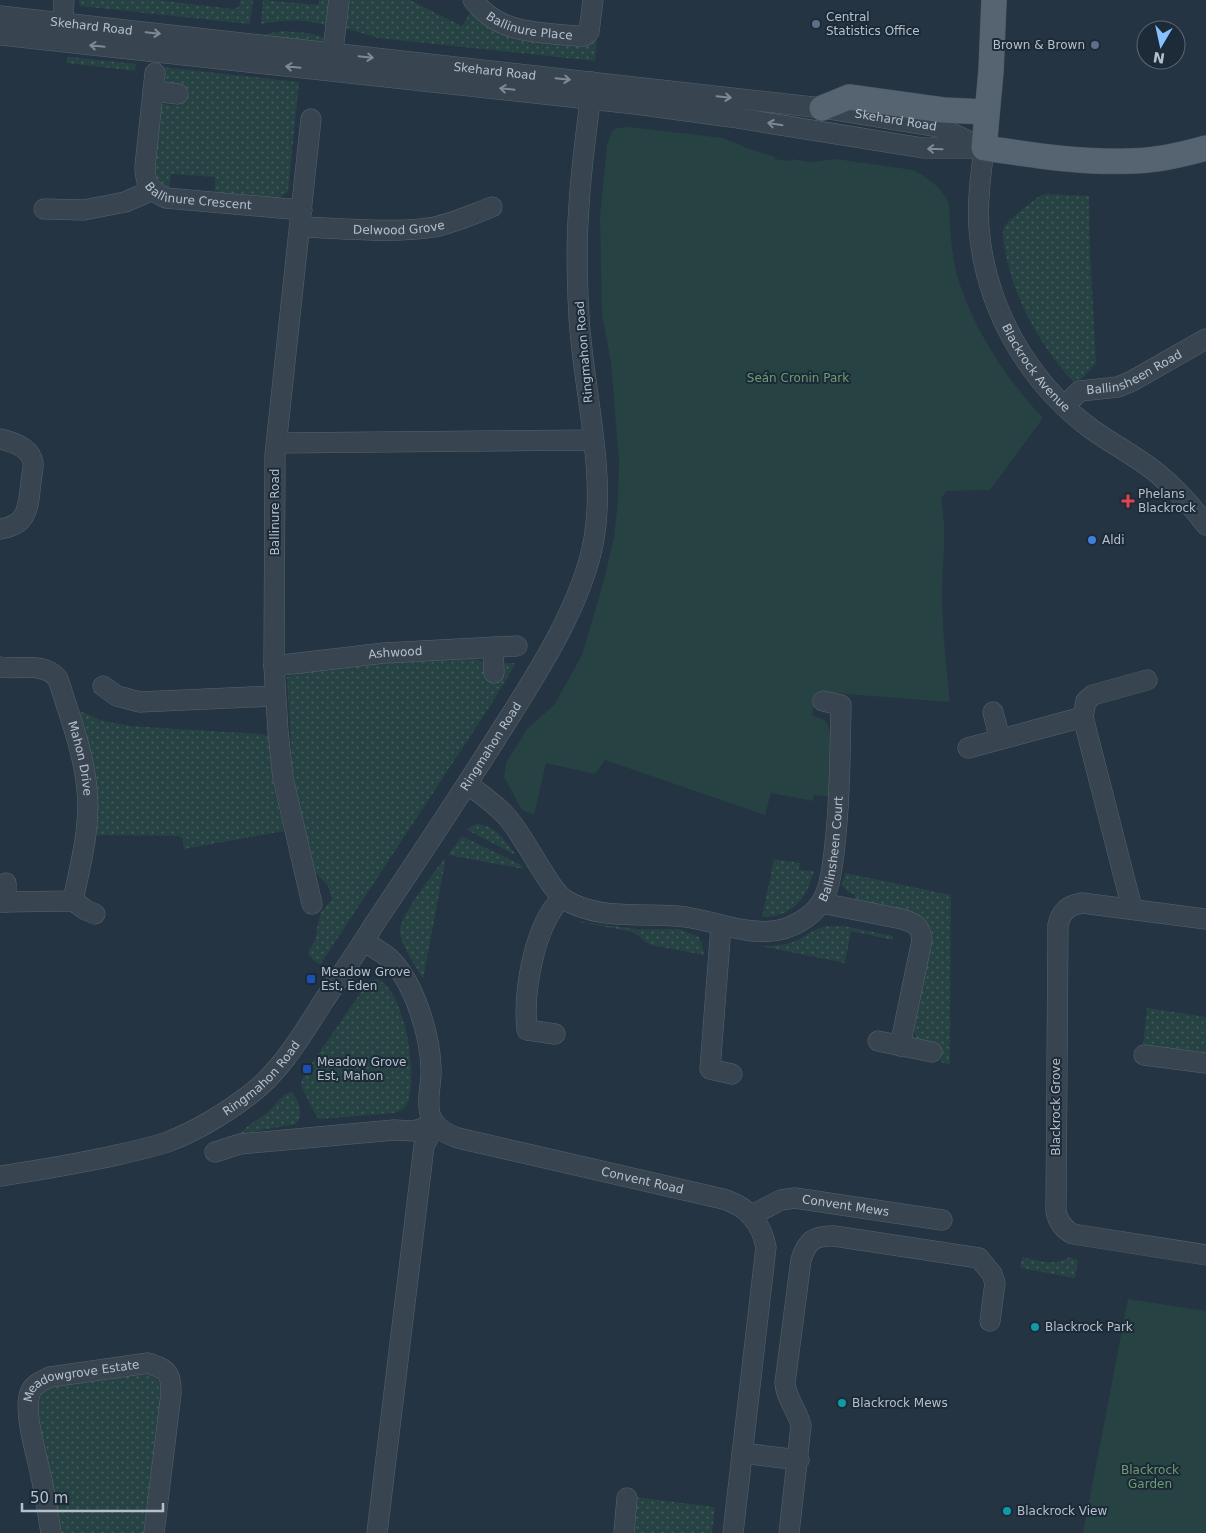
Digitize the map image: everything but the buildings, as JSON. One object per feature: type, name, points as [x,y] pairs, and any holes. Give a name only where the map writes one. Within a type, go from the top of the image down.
[{"type":"main road","points":[[984,148],[991,71],[994,0]]},
{"type":"main road","points":[[822,108],[849,97],[943,110],[986,112]]},
{"type":"main road","name":"Skehard Road","points":[[984,148],[1061,158],[1123,161],[1168,157],[1206,148]]},
{"type":"street","points":[[62,32],[64,0]]},
{"type":"street","points":[[332,62],[339,0]]},
{"type":"street","name":"Ballinure Place","points":[[473,0],[488,15],[510,26],[578,36],[584,36],[589,32],[593,0]]},
{"type":"street","name":"Skehard Road","points":[[0,16],[62,32],[591,90],[822,108],[938,127],[984,148]]},
{"type":"street","name":"Skehard Road","points":[[0,35],[62,32]]},
{"type":"street","name":"Ballinure Crescent","points":[[178,94],[154,82],[145,173],[145,179],[152,190],[166,198],[301,218]]},
{"type":"street","name":"Skehard Road","points":[[591,90],[731,116],[923,148],[984,148]]},
{"type":"street","name":"Ringmahon Road","points":[[0,1176],[73,1164],[148,1148],[194,1130],[252,1094],[273,1075],[311,1021],[467,784],[554,644],[576,596],[592,548],[596,519],[597,490],[579,318],[577,255],[579,203],[591,90]]},
{"type":"street","name":"Ballinure Road","points":[[311,119],[277,443],[275,477],[274,666],[283,778],[312,904]]},
{"type":"street","name":"Blackrock Avenue","points":[[984,148],[979,188],[979,227],[985,267],[1003,319],[1020,352],[1064,406],[1091,428],[1156,472],[1186,500],[1206,525]]},
{"type":"street","points":[[44,209],[84,210],[125,202],[152,190]]},
{"type":"street","name":"Delwood Grove","points":[[301,218],[387,229],[425,228],[454,221],[492,207]]},
{"type":"street","name":"Ballinsheen Road","points":[[1064,406],[1080,391],[1118,387],[1206,339]]},
{"type":"street","points":[[0,439],[18,444],[28,453],[33,462],[28,506],[25,515],[19,522],[9,528],[0,529]]},
{"type":"street","points":[[277,443],[593,440]]},
{"type":"street","name":"Ashwood","points":[[274,666],[384,653],[517,646]]},
{"type":"street","points":[[493,647],[494,673]]},
{"type":"street","name":"Mahon Drive","points":[[0,667],[35,668],[53,672],[58,678],[81,757],[87,789],[88,805],[82,856],[73,901]]},
{"type":"street","points":[[1132,908],[1084,717],[1086,701],[1093,695],[1147,680]]},
{"type":"street","points":[[102,686],[117,696],[140,702],[275,696]]},
{"type":"street","name":"Ballinsheen Court","points":[[467,784],[508,818],[551,885],[562,898],[576,905],[593,910],[685,917],[721,926],[761,932],[781,929],[795,924],[821,903],[831,877],[838,816],[841,705],[822,701]]},
{"type":"street","points":[[993,712],[1000,739]]},
{"type":"street","points":[[968,748],[1084,717]]},
{"type":"street","points":[[4,896],[73,901],[95,914]]},
{"type":"street","points":[[554,1034],[527,1030],[526,1000],[530,970],[543,929],[549,915],[562,898]]},
{"type":"street","points":[[821,903],[902,918],[914,923],[920,929],[922,940],[900,1046]]},
{"type":"street","name":"Blackrock Grove","points":[[1206,919],[1082,903],[1072,904],[1060,916],[1058,923],[1056,1201],[1057,1218],[1062,1226],[1073,1234],[1206,1255]]},
{"type":"street","points":[[721,926],[710,1069],[732,1074]]},
{"type":"street","points":[[364,941],[390,959],[405,980],[417,1004],[427,1035],[430,1052],[432,1069],[429,1104],[430,1115],[435,1124]]},
{"type":"street","points":[[878,1041],[932,1052]]},
{"type":"street","points":[[1144,1054],[1206,1063]]},
{"type":"street","points":[[215,1152],[240,1144],[394,1130],[414,1131],[435,1124]]},
{"type":"street","points":[[377,1533],[424,1146],[435,1124]]},
{"type":"street","name":"Convent Road","points":[[435,1124],[445,1134],[458,1138],[735,1202],[752,1216],[759,1226],[766,1247],[733,1533]]},
{"type":"street","name":"Convent Mews","points":[[752,1216],[781,1200],[795,1198],[942,1220]]},
{"type":"street","points":[[789,1533],[801,1426],[800,1418],[788,1396],[785,1383],[801,1260],[805,1248],[815,1238],[823,1235],[979,1258],[992,1274],[995,1282],[990,1321]]},
{"type":"street","name":"Meadowgrove Estate","points":[[51,1533],[30,1428],[28,1409],[30,1394],[34,1386],[50,1377],[148,1363],[161,1367],[168,1373],[171,1380],[171,1394],[154,1533]]},
{"type":"street","points":[[742,1452],[798,1460]]},
{"type":"street","points":[[624,1533],[627,1498]]},
{"type":"green space","points":[[79,0],[157,0],[233,9],[239,7],[240,0],[253,0],[250,24],[79,6]]},
{"type":"green space","points":[[263,0],[318,5],[319,0],[331,0],[329,26],[295,20],[261,24]]},
{"type":"green space","points":[[350,0],[410,0],[462,26],[470,13],[516,32],[597,40],[595,61],[378,38],[346,28],[348,2]]},
{"type":"green space","points":[[282,31],[309,33],[325,38],[320,43],[261,35]]},
{"type":"green space","points":[[68,57],[136,64],[135,71],[66,63]]},
{"type":"green space","points":[[161,67],[299,82],[288,192],[278,198],[215,194],[215,177],[171,174],[169,191],[157,186],[151,172],[159,106],[163,104],[180,106],[182,88],[165,83]]},
{"type":"green space","name":"Seán Cronin Park","points":[[630,127],[723,138],[775,157],[775,159],[811,162],[836,159],[913,170],[928,179],[937,186],[948,203],[956,271],[970,311],[1003,368],[1029,403],[1043,418],[990,490],[946,491],[941,499],[944,532],[943,616],[950,702],[818,692],[812,715],[825,721],[829,727],[832,770],[831,797],[814,795],[813,801],[771,793],[765,815],[605,760],[595,774],[546,763],[534,815],[522,810],[504,777],[506,763],[527,729],[554,705],[582,655],[614,538],[618,500],[619,461],[611,363],[602,315],[600,217],[607,144],[612,131],[616,128]]},
{"type":"green space","points":[[1045,194],[1089,196],[1096,363],[1076,385],[1051,355],[1022,305],[1009,269],[1003,240],[1003,231],[1008,222],[1034,200]]},
{"type":"green space","points":[[475,659],[481,661],[484,666],[486,680],[501,679],[503,663],[516,663],[490,706],[320,965],[308,953],[316,938],[321,912],[332,899],[328,886],[314,871],[293,783],[287,677],[298,673],[377,663]]},
{"type":"green space","points":[[77,712],[82,712],[103,721],[130,726],[269,736],[274,788],[284,831],[184,849],[183,839],[178,836],[94,835]]},
{"type":"green space","points":[[477,824],[490,827],[504,839],[516,855],[467,830]]},
{"type":"green space","points":[[462,836],[521,865],[524,869],[448,855]]},
{"type":"green space","points":[[446,857],[423,979],[403,944],[400,933],[401,926],[418,894]]},
{"type":"green space","points":[[774,859],[800,863],[799,870],[814,871],[807,890],[797,905],[782,914],[762,917]]},
{"type":"green space","points":[[845,873],[951,895],[950,1065],[941,1062],[942,1053],[916,1038],[913,1028],[929,941],[855,901],[855,895],[848,892],[842,885]]},
{"type":"green space","points":[[574,921],[637,929],[679,929],[699,937],[704,955],[650,945],[633,932]]},
{"type":"green space","points":[[829,926],[844,926],[893,936],[893,940],[851,931],[845,963],[761,946],[791,943],[818,929]]},
{"type":"green space","points":[[376,979],[386,985],[395,999],[402,1017],[411,1059],[410,1096],[405,1107],[395,1113],[319,1119],[302,1088],[301,1081],[368,982]]},
{"type":"green space","points":[[1147,1008],[1206,1017],[1206,1054],[1143,1045]]},
{"type":"green space","points":[[291,1092],[296,1099],[300,1112],[296,1124],[240,1134],[269,1111],[281,1097]]},
{"type":"green space","points":[[1022,1257],[1046,1262],[1058,1262],[1069,1257],[1078,1260],[1075,1278],[1020,1268]]},
{"type":"green space","name":"Blackrock Garden","points":[[1128,1299],[1206,1311],[1206,1533],[1083,1533]]},
{"type":"green space","points":[[138,1372],[157,1378],[162,1390],[147,1533],[59,1533],[42,1442],[37,1403],[41,1392],[60,1384]]},
{"type":"green space","points":[[635,1497],[715,1507],[712,1533],[633,1533]]},
{"type":"place","name":"Central Statistics Office","points":[[816,24]]},
{"type":"place","name":"Brown & Brown","points":[[1095,45]]},
{"type":"place","name":"Phelans Blackrock","points":[[1128,501]]},
{"type":"place","name":"Aldi","points":[[1092,540]]},
{"type":"place","name":"Meadow Grove Est, Eden","points":[[311,979]]},
{"type":"place","name":"Meadow Grove Est, Mahon","points":[[307,1069]]},
{"type":"place","name":"Blackrock Park","points":[[1035,1327]]},
{"type":"place","name":"Blackrock Mews","points":[[842,1403]]},
{"type":"place","name":"Blackrock View","points":[[1007,1511]]}]
